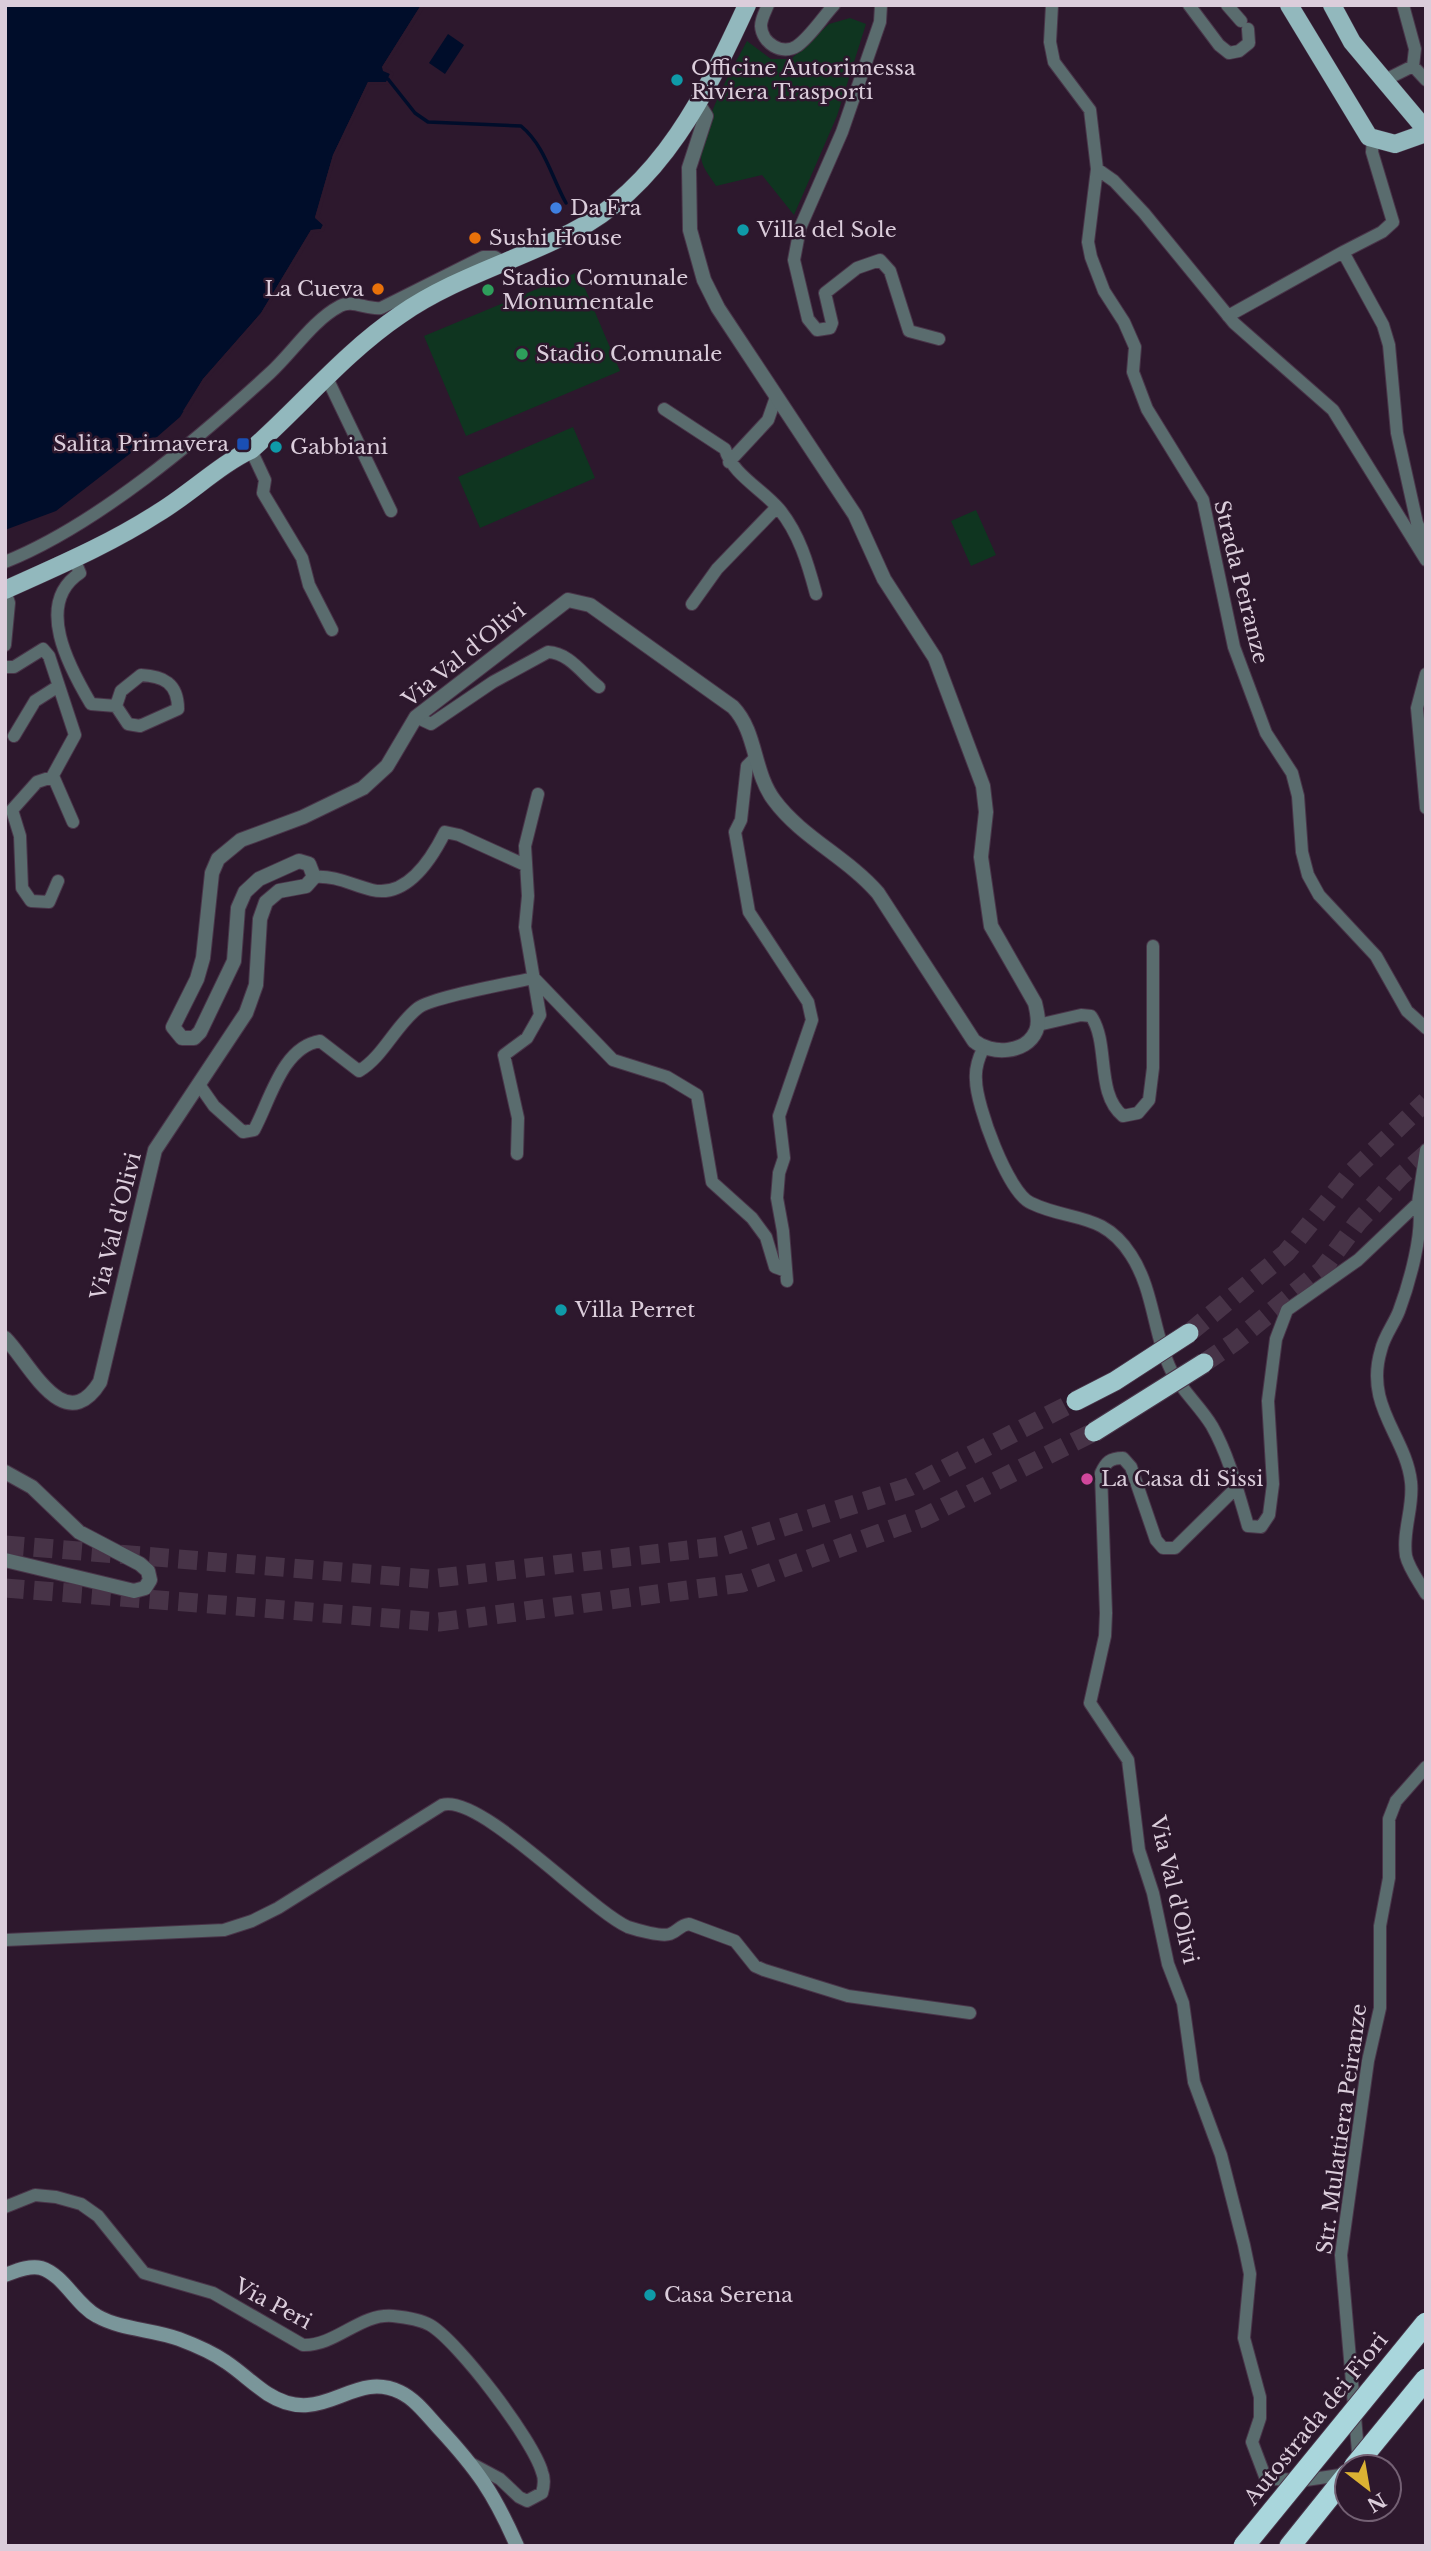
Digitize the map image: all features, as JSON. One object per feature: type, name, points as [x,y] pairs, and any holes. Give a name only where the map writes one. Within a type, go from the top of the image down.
[{"type":"highway","points":[[1076,1401],[1115,1381],[1189,1333]]},
{"type":"highway","points":[[1094,1432],[1204,1363]]},
{"type":"highway","name":"Autostrada dei Fiori","points":[[1244,2546],[1426,2323]]},
{"type":"highway","points":[[1368,2453],[1426,2379]]},
{"type":"highway","points":[[1290,2546],[1333,2492]]},
{"type":"main road","points":[[5,590],[74,559],[159,513],[238,456],[251,450],[367,339],[401,314],[446,288],[570,233],[608,210],[645,174],[699,105],[747,5]]},
{"type":"main road","points":[[1289,5],[1361,129],[1373,140],[1386,132],[1426,132]]},
{"type":"main road","points":[[1332,5],[1352,42],[1426,132]]},
{"type":"main road","points":[[5,2275],[40,2267],[54,2275],[99,2317],[197,2346],[225,2361],[267,2394],[291,2406],[311,2407],[354,2390],[377,2386],[399,2391],[416,2403],[472,2464],[485,2482],[517,2546]]},
{"type":"street","points":[[768,5],[761,23],[762,32],[767,42],[785,50],[794,49],[803,41],[834,5]]},
{"type":"street","points":[[881,5],[880,22],[842,132],[800,228],[793,260],[808,319],[817,330],[830,328],[832,323],[825,293],[857,268],[880,260],[890,271],[909,331],[939,339]]},
{"type":"street","name":"Strada Peiranze","points":[[1052,5],[1050,43],[1054,62],[1090,110],[1097,169],[1088,242],[1091,257],[1104,291],[1124,322],[1135,347],[1133,372],[1147,409],[1203,500],[1234,647],[1266,733],[1292,773],[1302,852],[1308,875],[1319,895],[1376,956],[1407,1011],[1426,1028]]},
{"type":"street","points":[[1189,5],[1219,46],[1229,53],[1239,51],[1249,43],[1244,25],[1227,5]]},
{"type":"street","points":[[1403,5],[1415,49],[1413,66],[1426,80]]},
{"type":"street","points":[[1383,81],[1413,66]]},
{"type":"street","points":[[699,105],[706,116],[689,168],[689,218],[694,250],[710,294],[855,515],[884,579],[935,658],[983,786],[986,811],[981,857],[991,926],[1035,1003],[1038,1026],[1032,1037],[1018,1047],[1002,1051],[983,1049],[976,1070],[978,1099],[1016,1190],[1031,1204],[1093,1220],[1113,1234],[1132,1255],[1151,1301],[1171,1369],[1212,1427],[1248,1526],[1261,1527],[1269,1515],[1273,1484],[1268,1401],[1276,1339],[1287,1310],[1358,1260],[1418,1203]]},
{"type":"street","points":[[1228,316],[1390,227],[1392,217],[1372,152],[1373,140]]},
{"type":"street","points":[[1097,169],[1114,181],[1144,213],[1228,316],[1333,410],[1426,560]]},
{"type":"street","points":[[1343,252],[1383,325],[1389,345],[1397,433],[1417,523],[1426,543]]},
{"type":"street","points":[[5,562],[89,517],[180,449],[273,370],[307,334],[341,305],[351,303],[369,310],[381,308],[483,257],[495,257],[503,262]]},
{"type":"street","points":[[327,378],[391,511]]},
{"type":"street","points":[[729,461],[768,421],[778,398]]},
{"type":"street","points":[[664,408],[726,449],[729,461],[778,507],[808,563],[816,594]]},
{"type":"street","points":[[251,450],[265,480],[263,493],[302,558],[309,585],[332,630]]},
{"type":"street","points":[[692,604],[718,569],[778,507]]},
{"type":"street","points":[[74,559],[80,573],[67,581],[59,594],[56,609],[71,673],[91,704],[116,706]]},
{"type":"street","points":[[5,590],[9,603],[5,645]]},
{"type":"street","name":"Via Val d'Olivi","points":[[5,1338],[52,1395],[73,1401],[94,1390],[103,1372],[150,1163],[164,1136],[200,1086],[246,1013],[253,995],[260,919],[266,902],[279,891],[306,886],[314,877],[309,864],[299,860],[250,886],[238,908],[234,961],[218,1000],[194,1038],[182,1038],[177,1034],[175,1022],[197,979],[203,958],[208,891],[218,859],[241,840],[303,817],[363,788],[387,766],[416,717],[554,608],[574,600],[590,605],[733,707],[743,720],[765,786],[776,804],[864,876],[878,893],[968,1034],[983,1049]]},
{"type":"street","points":[[5,667],[14,667],[43,649],[48,656],[75,735],[53,776],[37,782],[12,810],[20,836],[22,888],[32,901],[49,902],[58,881]]},
{"type":"street","points":[[416,717],[431,724],[493,682],[548,652],[556,652],[571,661],[599,687]]},
{"type":"street","points":[[1426,674],[1417,708],[1426,808]]},
{"type":"street","points":[[141,675],[162,676],[170,683],[178,709],[141,726],[128,724],[116,706],[121,691],[141,675]]},
{"type":"street","points":[[14,736],[35,701],[57,687]]},
{"type":"street","points":[[534,978],[613,1060],[667,1077],[697,1095],[712,1182],[752,1219],[766,1237],[775,1267],[786,1276],[777,1198],[779,1173],[784,1158],[779,1116],[812,1020],[808,1002],[749,912],[744,897],[735,832],[741,820],[747,766],[756,757]]},
{"type":"street","points":[[53,776],[74,822]]},
{"type":"street","points":[[517,1154],[518,1118],[504,1055],[527,1038],[540,1015],[525,927],[528,896],[525,865],[529,822],[538,794]]},
{"type":"street","points":[[314,877],[328,875],[374,891],[401,885],[425,867],[445,832],[459,835],[525,865]]},
{"type":"street","points":[[1038,1026],[1081,1015],[1091,1016],[1099,1031],[1112,1104],[1123,1116],[1138,1113],[1149,1100],[1153,1068],[1153,946]]},
{"type":"street","points":[[200,1086],[214,1106],[243,1132],[254,1130],[282,1072],[300,1049],[309,1043],[320,1041],[359,1072],[369,1066],[388,1038],[420,1006],[534,978]]},
{"type":"street","points":[[1426,1150],[1418,1203],[1421,1232],[1399,1311],[1380,1350],[1378,1373],[1381,1406],[1411,1481],[1405,1536],[1407,1559],[1426,1594]]},
{"type":"street","name":"Via Val d'Olivi","points":[[1236,1488],[1174,1548],[1163,1548],[1156,1539],[1131,1467],[1123,1458],[1106,1462],[1101,1473],[1105,1636],[1090,1703],[1128,1760],[1139,1850],[1153,1893],[1168,1964],[1183,2003],[1194,2082],[1221,2155],[1244,2245],[1250,2274],[1244,2338],[1260,2397],[1260,2418],[1252,2442],[1266,2479],[1306,2480],[1333,2477]]},
{"type":"street","points":[[5,1472],[32,1487],[79,1532],[140,1564],[148,1571],[149,1580],[145,1588],[134,1591],[5,1560]]},
{"type":"street","name":"Str. Mulattiera Peiranze","points":[[1356,2453],[1341,2255],[1368,2062],[1380,2008],[1380,1926],[1389,1878],[1389,1818],[1396,1801],[1426,1767]]},
{"type":"street","points":[[5,1940],[224,1930],[252,1921],[278,1908],[442,1805],[463,1805],[484,1817],[603,1911],[629,1927],[667,1935],[689,1924],[735,1941],[755,1966],[764,1970],[848,1996],[970,2013]]},
{"type":"street","name":"Via Peri","points":[[5,2207],[35,2195],[82,2204],[99,2216],[144,2273],[214,2294],[303,2345],[318,2345],[366,2321],[391,2316],[428,2324],[450,2340],[499,2399],[542,2472],[542,2493],[527,2501],[500,2479],[472,2464]]},
{"type":"green space","points":[[850,18],[866,24],[837,116],[794,215],[762,175],[716,186],[702,162],[701,150],[709,119],[747,41],[771,59],[791,59],[829,24]]},
{"type":"green space","name":"Stadio Comunale","points":[[578,272],[620,371],[466,436],[424,336]]},
{"type":"green space","name":"Stadio Comunale","points":[[573,427],[595,478],[480,528],[458,477]]},
{"type":"green space","points":[[976,510],[996,555],[971,566],[951,521]]},
{"type":"water","points":[[5,5],[421,5],[382,67],[390,74],[386,83],[368,82],[333,155],[315,217],[323,225],[321,229],[311,230],[261,313],[203,379],[180,417],[56,511],[5,530]]},
{"type":"water","points":[[448,34],[464,45],[445,74],[429,63]]},
{"type":"pier","points":[[421,5],[425,5],[423,10],[385,68],[394,73],[389,84],[370,85],[336,156],[319,217],[326,224],[324,231],[314,233],[263,315],[206,381],[187,412],[183,411],[203,379],[261,313],[311,230],[321,229],[323,225],[315,218],[333,155],[368,82],[386,82],[390,74],[383,71],[382,67]]},
{"type":"waterway","points":[[388,79],[415,113],[428,122],[521,126],[542,152],[566,203]]},
{"type":"tunnel","points":[[1189,1333],[1286,1253],[1352,1172],[1426,1101]]},
{"type":"tunnel","points":[[1204,1363],[1236,1341],[1322,1270],[1358,1222],[1400,1177],[1426,1154]]},
{"type":"tunnel","points":[[5,1545],[429,1579],[724,1546],[909,1487],[1076,1401]]},
{"type":"tunnel","points":[[5,1588],[439,1622],[742,1583],[922,1518],[1094,1432]]},
{"type":"place","name":"Officine Autorimessa Riviera Trasporti","points":[[677,80]]},
{"type":"place","name":"Da Fra","points":[[556,208]]},
{"type":"place","name":"Villa del Sole","points":[[743,230]]},
{"type":"place","name":"Sushi House","points":[[475,238]]},
{"type":"place","name":"La Cueva","points":[[378,289]]},
{"type":"place","name":"Stadio Comunale Monumentale","points":[[488,290]]},
{"type":"place","name":"Stadio Comunale","points":[[522,354]]},
{"type":"place","name":"Salita Primavera","points":[[243,444]]},
{"type":"place","name":"Gabbiani","points":[[276,447]]},
{"type":"place","name":"Villa Perret","points":[[561,1310]]},
{"type":"place","name":"La Casa di Sissi","points":[[1087,1479]]},
{"type":"place","name":"Casa Serena","points":[[650,2295]]}]
